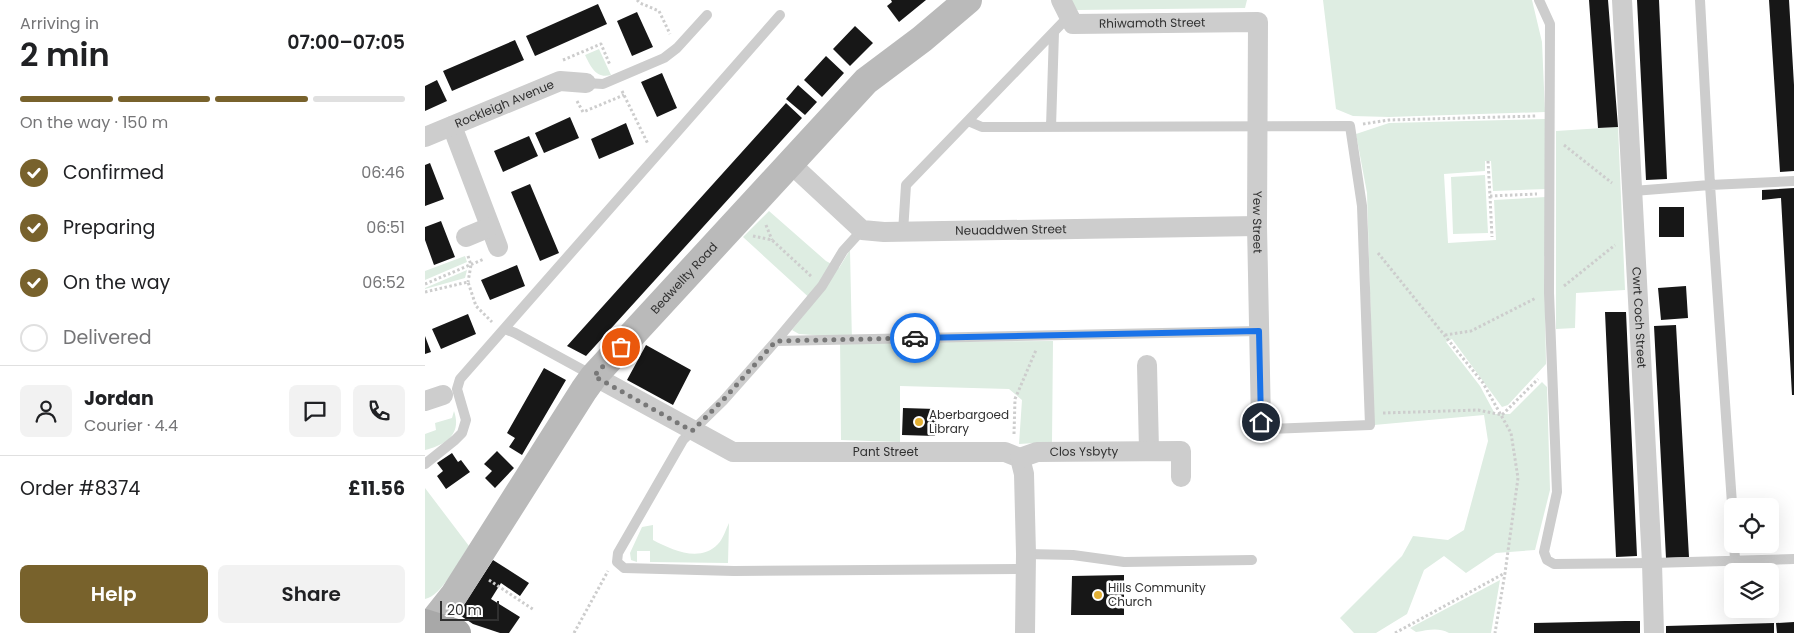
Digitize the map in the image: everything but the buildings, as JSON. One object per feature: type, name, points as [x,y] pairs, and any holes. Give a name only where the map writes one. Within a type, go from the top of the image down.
[{"type":"main road","name":"Bedwellty Road","points":[[427,622],[454,595],[578,398],[594,376],[866,81],[922,39],[968,0]]},
{"type":"main road","points":[[427,622],[457,633]]},
{"type":"street","name":"Cwrt Coch Street","points":[[1622,0],[1653,563],[1654,633]]},
{"type":"street","name":"Rhiwamoth Street","points":[[1065,8],[1073,24],[1258,22]]},
{"type":"street","name":"Yew Street","points":[[1258,22],[1257,226],[1261,422]]},
{"type":"street","name":"Rockleigh Avenue","points":[[425,137],[560,81],[587,83]]},
{"type":"street","points":[[452,126],[498,247]]},
{"type":"street","points":[[791,164],[862,230]]},
{"type":"street","name":"Neuaddwen Street","points":[[862,230],[903,232],[1257,226]]},
{"type":"street","points":[[466,237],[490,227]]},
{"type":"street","points":[[1147,365],[1149,450]]},
{"type":"street","name":"Pant Street","points":[[594,376],[733,452],[1005,452],[1019,458]]},
{"type":"street","name":"Clos Ysbyty","points":[[1019,458],[1037,452],[1181,451],[1181,476]]},
{"type":"street","points":[[1019,458],[1024,474],[1025,633]]},
{"type":"lane","points":[[1539,0],[1550,24],[1551,193],[1549,294],[1557,492],[1545,552],[1547,560],[1553,564],[1794,558]]},
{"type":"lane","points":[[1701,0],[1710,185],[1732,498]]},
{"type":"lane","points":[[903,232],[906,185],[1054,32],[1065,8]]},
{"type":"lane","points":[[587,83],[603,84],[664,58],[677,48],[707,15]]},
{"type":"lane","points":[[425,464],[462,433],[466,420],[457,389],[460,379],[779,15]]},
{"type":"lane","points":[[1051,127],[1054,32]]},
{"type":"lane","points":[[968,121],[982,127],[1350,126],[1362,206],[1370,425],[1269,429],[1261,422]]},
{"type":"lane","points":[[1633,191],[1794,181]]},
{"type":"lane","points":[[862,230],[843,251],[822,286],[776,341],[723,400],[683,440],[618,553],[617,562],[624,568],[734,571],[1026,561],[1073,555],[1124,562],[1252,560]]},
{"type":"lane","points":[[505,329],[594,376]]},
{"type":"lane","points":[[776,341],[1259,331]]},
{"type":"lane","points":[[1735,553],[1735,560]]},
{"type":"path","points":[[637,0],[640,4],[659,11],[677,48]]},
{"type":"path","points":[[1350,126],[1389,120],[1532,116]]},
{"type":"path","points":[[1551,136],[1620,189],[1633,191]]},
{"type":"path","points":[[1488,161],[1492,237]]},
{"type":"path","points":[[1490,196],[1551,193]]},
{"type":"path","points":[[729,231],[772,240],[822,286]]},
{"type":"path","points":[[1363,234],[1483,383],[1511,432],[1518,478],[1495,633]]},
{"type":"path","points":[[466,237],[464,246],[471,265],[468,282],[476,306],[498,328],[505,329]]},
{"type":"path","points":[[425,284],[501,252],[498,247]]},
{"type":"path","points":[[425,292],[468,282]]},
{"type":"path","points":[[1019,458],[1014,440],[1015,398],[1042,336]]},
{"type":"path","points":[[1502,415],[1538,379],[1553,371]]},
{"type":"path","points":[[1369,414],[1478,410],[1502,415]]},
{"type":"path","points":[[574,633],[607,572],[617,562]]},
{"type":"path","points":[[1395,633],[1505,573]]},
{"type":"path","points":[[488,579],[534,610]]},
{"type":"shaded area","points":[[1070,0],[1247,0],[1245,8],[1077,10]]},
{"type":"shaded area","points":[[1323,0],[1532,0],[1542,42],[1545,112],[1389,117],[1353,116],[1336,109]]},
{"type":"shaded area","points":[[599,49],[611,75],[598,74],[592,68],[585,55]]},
{"type":"shaded area","points":[[1545,119],[1547,189],[1493,191],[1491,161],[1485,161],[1485,171],[1444,174],[1448,243],[1496,240],[1494,200],[1546,197],[1546,254],[1544,257],[1546,364],[1508,405],[1502,407],[1452,339],[1446,342],[1480,386],[1495,414],[1510,414],[1542,382],[1547,387],[1550,490],[1535,550],[1496,553],[1466,573],[1444,556],[1424,570],[1407,614],[1376,633],[1354,633],[1340,618],[1402,556],[1413,536],[1448,540],[1464,530],[1488,441],[1484,415],[1374,425],[1367,193],[1356,134],[1389,123]]},
{"type":"shaded area","points":[[1618,127],[1625,290],[1576,293],[1575,328],[1556,329],[1556,131]]},
{"type":"shaded area","points":[[1485,175],[1488,233],[1453,234],[1451,177]]},
{"type":"shaded area","points":[[769,211],[826,261],[839,268],[850,250],[852,343],[1053,341],[1052,442],[1019,444],[1022,400],[1009,389],[900,386],[900,442],[841,440],[840,337],[799,334],[792,330],[814,302],[743,237]]},
{"type":"shaded area","points":[[465,256],[467,262],[425,280],[425,271]]},
{"type":"shaded area","points":[[467,270],[465,278],[425,289],[425,288]]},
{"type":"shaded area","points":[[454,411],[456,426],[454,432],[446,442],[425,450],[425,434],[436,430],[435,423],[452,418]]},
{"type":"shaded area","points":[[425,488],[469,546],[444,585],[425,599]]},
{"type":"shaded area","points":[[729,523],[728,563],[650,562],[650,551],[637,551],[637,562],[631,560],[630,553],[642,527],[653,525],[653,540],[677,551],[695,554],[711,550],[718,544]]},
{"type":"shaded area","points":[[1500,580],[1491,633],[1449,633],[1437,630],[1416,632],[1410,628]]},
{"type":"way so far","points":[[621,347],[594,376],[692,431],[723,400],[776,341],[915,338]]},
{"type":"place","name":"Aberbargoed Library","points":[[919,422]]},
{"type":"place","name":"Hills Community Church","points":[[1098,595]]},
{"type":"route","points":[[915,338],[1259,331],[1261,422]]}]
